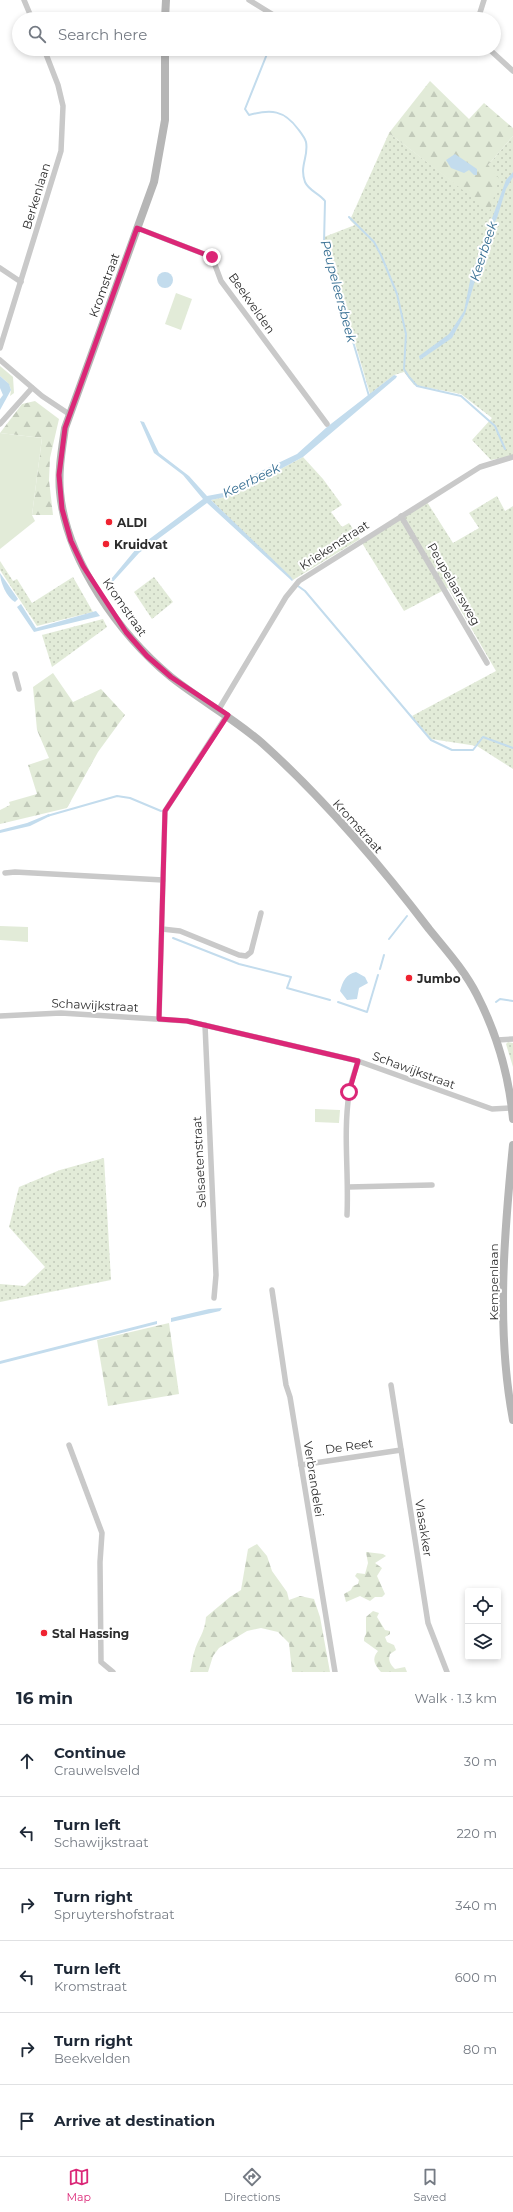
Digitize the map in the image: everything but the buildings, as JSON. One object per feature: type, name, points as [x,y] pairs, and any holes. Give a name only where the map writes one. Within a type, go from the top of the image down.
[{"type":"main road","points":[[165,12],[166,0]]},
{"type":"main road","name":"Kromstraat","points":[[165,56],[165,120],[163,141],[154,182],[69,414],[60,458],[60,491],[67,530],[83,566],[107,605],[139,648],[181,685],[228,715],[260,742],[296,776],[369,855],[411,905],[467,978],[476,993],[497,1040]]},
{"type":"main road","points":[[497,1040],[512,1108],[513,1119]]},
{"type":"main road","name":"Kempenlaan","points":[[513,1145],[506,1229],[504,1290],[505,1351],[513,1420]]},
{"type":"street","points":[[24,0],[29,12]]},
{"type":"street","points":[[249,0],[269,12]]},
{"type":"street","points":[[480,12],[484,0]]},
{"type":"street","name":"Berkenlaan","points":[[0,348],[56,169],[63,130],[63,106],[58,85],[47,56]]},
{"type":"street","points":[[497,56],[513,71]]},
{"type":"street","name":"Beekvelden","points":[[137,228],[212,257],[221,281],[327,424]]},
{"type":"street","points":[[0,268],[21,282]]},
{"type":"street","points":[[0,360],[32,388],[62,411],[69,414]]},
{"type":"street","points":[[0,424],[32,388]]},
{"type":"street","name":"Kriekenstraat","points":[[219,709],[292,588],[299,581],[480,467],[513,458]]},
{"type":"street","name":"Peupelaarsweg","points":[[401,516],[488,663]]},
{"type":"street","points":[[15,674],[19,689]]},
{"type":"street","points":[[159,1019],[165,811],[228,715]]},
{"type":"street","points":[[6,873],[14,872],[163,880]]},
{"type":"street","points":[[162,929],[180,931],[210,944],[246,956],[251,952],[261,913]]},
{"type":"street","name":"Schawijkstraat","points":[[0,1016],[61,1013],[187,1021],[358,1061],[488,1108],[512,1108]]},
{"type":"street","name":"Selsaetenstraat","points":[[205,1026],[216,1275],[214,1298]]},
{"type":"street","points":[[497,1040],[513,1039]]},
{"type":"street","points":[[347,1215],[348,1187],[346,1127],[349,1092],[358,1061]]},
{"type":"street","points":[[348,1187],[432,1185]]},
{"type":"street","name":"Verbrandelei","points":[[272,1290],[286,1385],[290,1397],[335,1672]]},
{"type":"street","name":"Vlasakker","points":[[391,1385],[428,1622],[447,1672]]},
{"type":"street","points":[[69,1445],[102,1533],[100,1562],[101,1662],[113,1672]]},
{"type":"street","name":"De Reet","points":[[301,1465],[401,1450]]},
{"type":"green space","points":[[430,81],[469,119],[484,103],[513,128],[513,136],[488,165],[499,178],[490,211],[389,133]]},
{"type":"green space","points":[[389,133],[490,210],[488,165],[513,136],[513,456],[491,460],[472,440],[492,418],[461,394],[414,385],[404,372],[394,375],[370,394],[324,237],[355,225],[350,220]]},
{"type":"green space","points":[[176,293],[192,299],[181,330],[165,324]]},
{"type":"green space","points":[[0,366],[13,377],[14,393],[10,396],[10,387],[0,376]]},
{"type":"green space","points":[[35,401],[59,419],[50,458],[49,480],[53,515],[32,515],[42,438],[0,433],[22,404]]},
{"type":"green space","points":[[0,433],[42,438],[32,515],[35,521],[0,549]]},
{"type":"green space","points":[[303,457],[323,479],[342,505],[331,512],[342,527],[349,523],[360,539],[293,580],[211,500],[230,496]]},
{"type":"green space","points":[[497,496],[505,511],[513,506],[513,769],[477,746],[431,739],[412,716],[496,671],[448,588],[404,611],[362,543],[427,502],[453,543],[479,528],[469,513]]},
{"type":"green space","points":[[0,561],[13,581],[17,579],[32,603],[73,577],[93,612],[37,626],[0,570]]},
{"type":"green space","points":[[154,577],[173,602],[152,619],[134,592]]},
{"type":"green space","points":[[103,619],[107,627],[52,667],[42,635]]},
{"type":"green space","points":[[53,673],[73,702],[101,689],[125,715],[98,752],[67,808],[0,824],[0,810],[10,805],[9,802],[37,794],[28,765],[49,758],[37,730],[33,687]]},
{"type":"green space","points":[[0,926],[28,927],[28,942],[0,940]]},
{"type":"green space","points":[[508,1042],[513,1043],[513,1067],[506,1044]]},
{"type":"green space","points":[[315,1109],[340,1110],[339,1123],[315,1122]]},
{"type":"green space","points":[[104,1158],[111,1280],[0,1302],[0,1284],[25,1286],[45,1267],[9,1227],[19,1187],[60,1170]]},
{"type":"green space","points":[[169,1323],[179,1394],[108,1406],[97,1340]]},
{"type":"green space","points":[[257,1544],[267,1556],[272,1571],[287,1592],[289,1600],[300,1596],[314,1599],[320,1617],[330,1672],[292,1672],[289,1643],[278,1632],[261,1628],[247,1631],[219,1648],[213,1656],[208,1672],[190,1672],[194,1653],[204,1627],[206,1617],[241,1590],[248,1549]]},
{"type":"green space","points":[[366,1552],[383,1554],[386,1556],[375,1563],[382,1568],[377,1576],[385,1594],[382,1597],[375,1597],[370,1601],[360,1596],[346,1602],[344,1594],[351,1590],[353,1586],[358,1584],[359,1580],[355,1576],[357,1573],[365,1574],[368,1563]]},
{"type":"green space","points":[[373,1611],[379,1613],[377,1617],[385,1630],[390,1631],[390,1634],[385,1637],[387,1642],[394,1645],[396,1650],[390,1654],[389,1660],[391,1664],[395,1669],[405,1667],[407,1672],[381,1672],[376,1664],[374,1659],[378,1651],[364,1641],[366,1634],[366,1617]]},
{"type":"water","points":[[455,154],[477,169],[477,175],[474,175],[469,170],[464,173],[451,168],[446,160]]},
{"type":"water","name":"Keerbeek","points":[[513,172],[513,177],[506,189],[497,218],[490,231],[465,314],[452,338],[420,360],[419,356],[449,334],[464,311],[471,276],[506,180]]},
{"type":"water","points":[[165,272],[172,277],[173,280],[168,287],[165,288],[158,283],[157,280],[162,273]]},
{"type":"water","name":"Keerbeek","points":[[394,375],[397,376],[396,378],[303,457],[230,496],[211,500],[290,576],[293,580],[292,581],[207,503],[139,553],[110,585],[107,584],[136,549],[203,499],[183,475],[154,453],[140,421],[144,422],[159,453],[189,476],[207,496],[228,492],[253,475],[297,454],[327,427]]},
{"type":"water","points":[[0,376],[9,384],[11,390],[0,410],[0,399],[3,395],[0,388]]},
{"type":"water","points":[[0,573],[18,599],[15,602],[9,597],[4,589]]},
{"type":"water","points":[[21,604],[36,628],[96,611],[100,616],[34,632],[17,607]]},
{"type":"water","points":[[49,814],[50,816],[30,826],[0,833],[0,830],[27,823]]},
{"type":"water","points":[[356,972],[365,977],[368,983],[359,988],[357,999],[347,1000],[340,991],[341,987],[347,976]]},
{"type":"water","points":[[222,1308],[220,1311],[171,1322],[171,1318],[209,1309]]},
{"type":"water","points":[[157,1321],[157,1324],[0,1364],[0,1361]]},
{"type":"waterway","name":"Peupeleersbeek","points":[[266,56],[245,109],[249,115],[270,112],[288,118],[302,134],[305,140],[307,147],[303,166],[303,176],[309,188],[325,201],[324,243],[369,396]]},
{"type":"waterway","points":[[349,217],[374,242],[397,294],[406,334],[404,369],[409,377],[417,386],[461,396],[495,426],[505,449]]},
{"type":"waterway","points":[[298,586],[305,591],[431,740],[452,750],[473,750],[483,737],[513,748]]},
{"type":"waterway","points":[[47,816],[117,796],[130,798],[161,811]]},
{"type":"waterway","points":[[389,939],[407,916]]},
{"type":"waterway","points":[[173,938],[239,964],[291,977],[287,988],[330,1000]]},
{"type":"waterway","points":[[380,969],[384,955]]},
{"type":"waterway","points":[[338,1002],[367,1012],[378,975]]},
{"type":"waterway","points":[[496,1002],[500,999],[513,1001]]},
{"type":"place","name":"ALDI","points":[[109,522]]},
{"type":"place","name":"Kruidvat","points":[[106,544]]},
{"type":"place","name":"Jumbo","points":[[409,978]]},
{"type":"place","name":"Stal Hassing","points":[[44,1633]]},
{"type":"route","points":[[212,257],[137,228],[74,399],[65,428],[59,475],[62,509],[71,541],[83,566],[103,599],[126,632],[147,656],[171,677],[228,715],[169,803],[164,815],[159,1019],[187,1021],[358,1061],[349,1092]]}]
